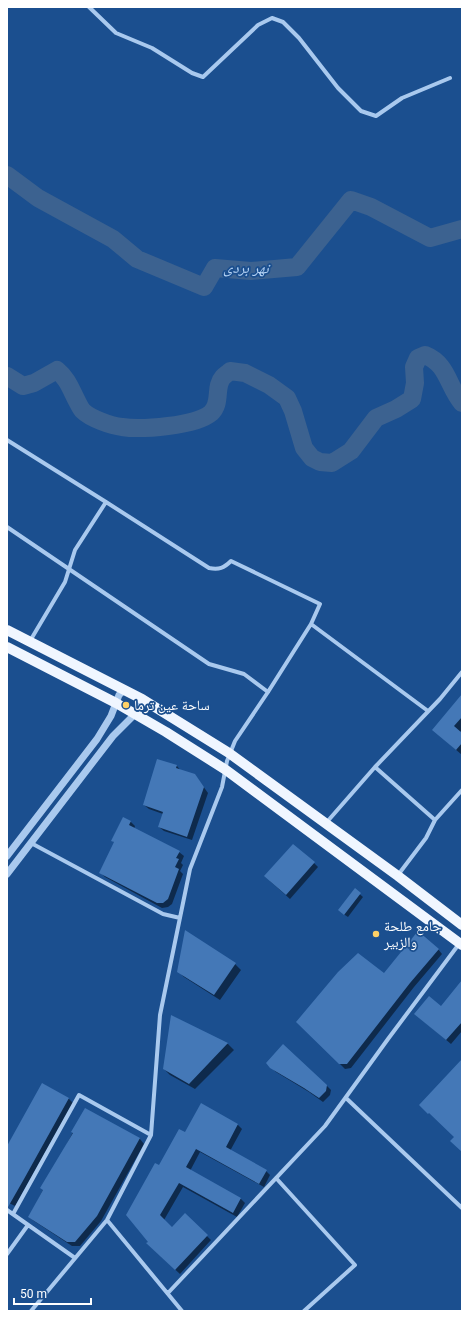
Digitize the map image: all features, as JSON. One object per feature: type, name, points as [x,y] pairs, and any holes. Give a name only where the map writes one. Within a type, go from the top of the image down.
[{"type":"main road","points":[[7,630],[142,699],[229,753],[398,876],[462,925]]},
{"type":"main road","points":[[7,647],[116,703],[226,770],[461,944]]},
{"type":"street","points":[[89,7],[116,32],[152,48],[192,73],[203,77],[258,24],[272,18],[284,22],[299,38],[338,88],[361,111],[376,116],[402,98],[450,78]]},
{"type":"street","points":[[7,440],[209,568],[218,570],[226,566],[231,561],[320,604],[311,624],[235,741],[229,753],[222,787],[190,869],[160,1015],[151,1135],[107,1220],[31,1311]]},
{"type":"street","points":[[30,642],[65,582],[75,550],[106,502]]},
{"type":"street","points":[[7,527],[70,568],[209,664],[244,674],[268,692]]},
{"type":"street","points":[[311,624],[428,711]]},
{"type":"street","points":[[326,823],[462,672]]},
{"type":"street","points":[[7,856],[98,738],[108,721],[119,695],[124,690]]},
{"type":"street","points":[[7,874],[113,736],[140,708],[142,699]]},
{"type":"street","points":[[375,768],[435,820]]},
{"type":"street","points":[[398,876],[426,838],[435,820],[462,790]]},
{"type":"street","points":[[31,842],[163,914],[180,918]]},
{"type":"street","points":[[168,1293],[325,1126],[461,944]]},
{"type":"street","points":[[13,1214],[79,1095],[151,1135]]},
{"type":"street","points":[[346,1098],[461,1205]]},
{"type":"street","points":[[276,1178],[355,1265],[304,1311]]},
{"type":"street","points":[[7,1210],[75,1258]]},
{"type":"street","points":[[107,1220],[182,1311]]},
{"type":"street","points":[[7,1254],[28,1225]]},
{"type":"building","points":[[462,694],[462,717],[454,726],[462,733],[462,743],[456,750],[432,730]]},
{"type":"building","points":[[157,759],[177,765],[176,768],[195,774],[204,787],[187,837],[158,827],[163,812],[143,805]]},
{"type":"building","points":[[123,817],[131,821],[129,825],[180,851],[176,858],[179,859],[175,867],[179,869],[168,899],[163,903],[157,903],[99,873],[114,842],[111,841]]},
{"type":"building","points":[[293,844],[315,862],[286,895],[264,876]]},
{"type":"building","points":[[355,888],[361,893],[344,915],[338,910]]},
{"type":"building","points":[[185,930],[236,963],[214,995],[177,972]]},
{"type":"building","points":[[418,931],[439,949],[410,983],[347,1064],[339,1064],[296,1022],[338,972],[358,953],[384,973]]},
{"type":"building","points":[[462,980],[462,1022],[446,1040],[414,1014],[429,996],[441,1006]]},
{"type":"building","points":[[171,1015],[228,1043],[189,1084],[163,1069]]},
{"type":"building","points":[[283,1044],[327,1085],[326,1091],[319,1098],[270,1068],[266,1063]]},
{"type":"building","points":[[462,1059],[462,1152],[450,1141],[454,1137],[419,1105]]},
{"type":"building","points":[[42,1083],[69,1098],[7,1207],[7,1146]]},
{"type":"building","points":[[201,1103],[238,1124],[226,1147],[267,1170],[259,1184],[196,1149],[186,1167],[241,1198],[233,1213],[179,1183],[160,1215],[172,1227],[185,1213],[208,1235],[175,1270],[146,1243],[148,1242],[126,1215],[155,1163],[159,1165],[179,1129],[185,1132]]},
{"type":"building","points":[[85,1108],[140,1138],[97,1216],[75,1242],[67,1242],[28,1217],[43,1190],[40,1188],[73,1133],[71,1132]]},
{"type":"waterway","name":"نهر بردى","points":[[7,175],[38,198],[113,239],[137,259],[204,287],[215,268],[251,271],[297,267],[351,200],[371,207],[430,238],[462,229]]},
{"type":"waterway","points":[[7,376],[23,386],[34,383],[57,370],[67,381],[80,407],[86,414],[112,425],[142,428],[181,424],[204,417],[211,413],[216,405],[219,385],[223,377],[230,371],[245,373],[269,385],[287,398],[293,411],[304,448],[312,458],[320,462],[332,463],[351,451],[376,418],[396,409],[412,399],[415,383],[414,367],[418,358],[425,355],[439,364],[457,397],[462,403]]},
{"type":"place","name":"ساحة عين ترما","points":[[126,705]]},
{"type":"place","name":"جامع طلحة والزبير","points":[[376,934]]}]
